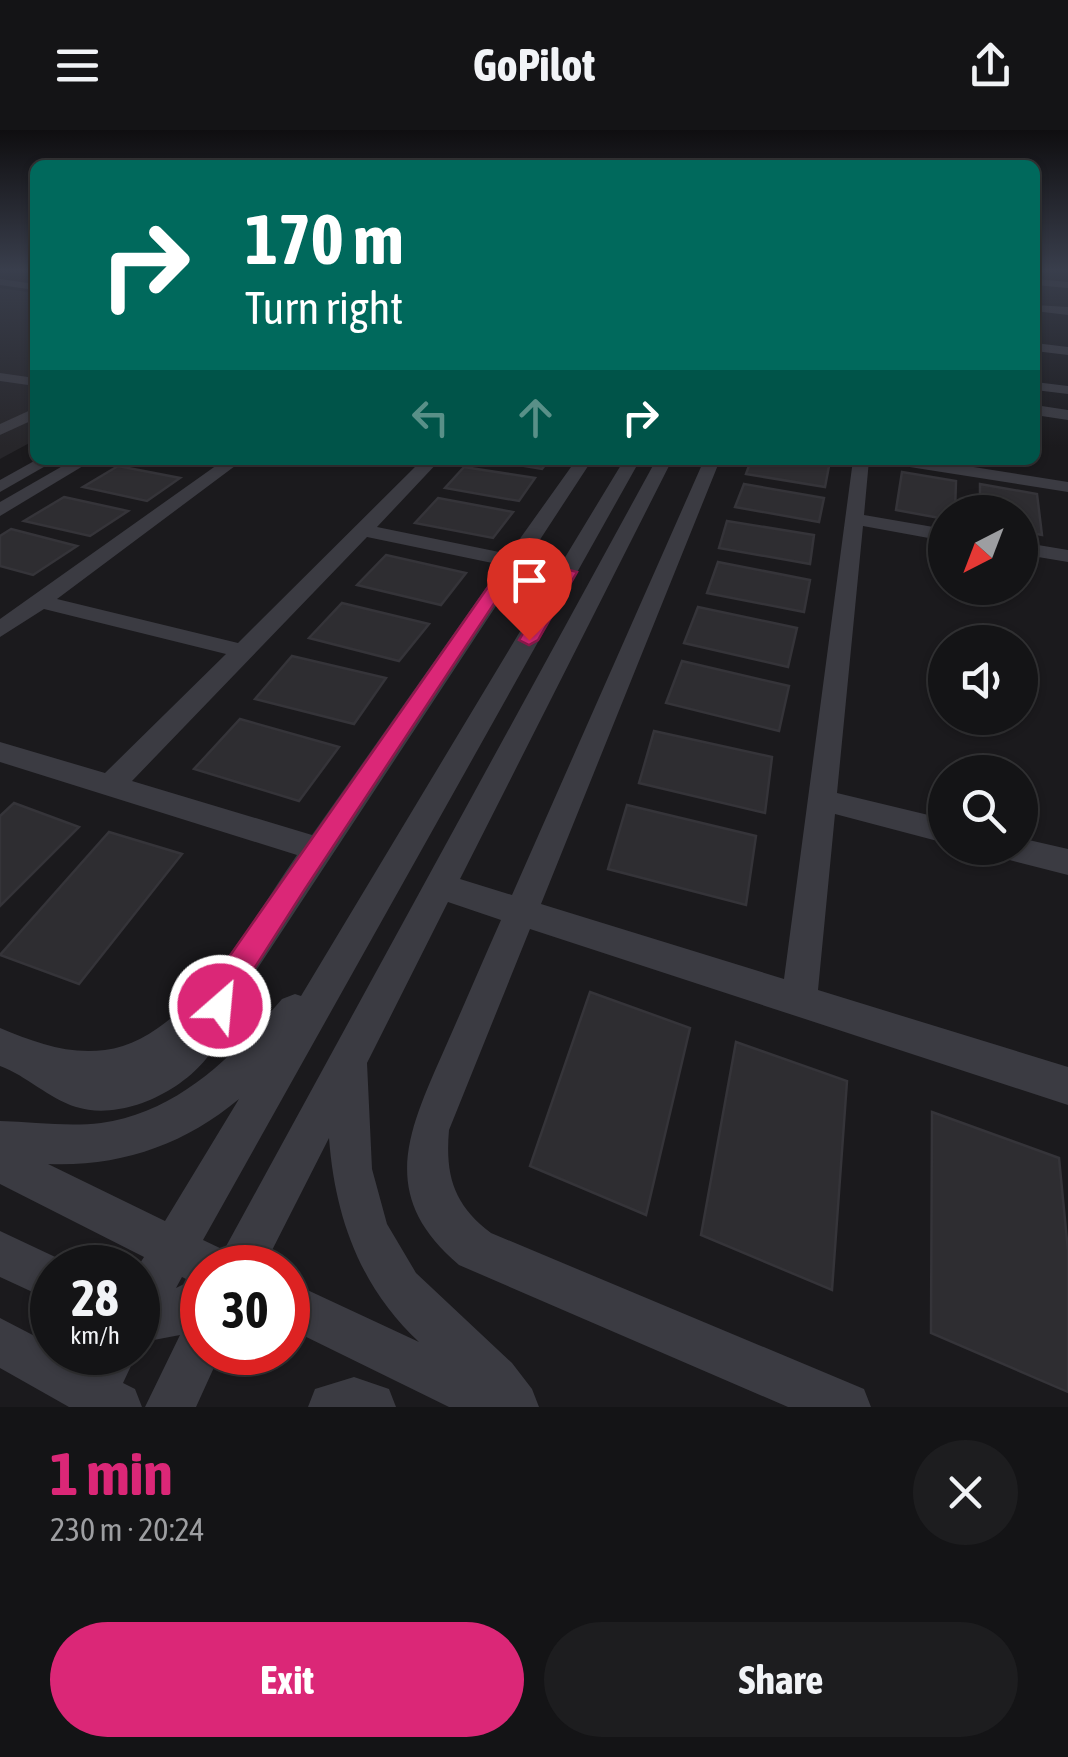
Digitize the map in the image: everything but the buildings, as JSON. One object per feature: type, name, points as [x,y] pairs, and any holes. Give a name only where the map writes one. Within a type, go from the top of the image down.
[{"type":"street","points":[[1040,348],[1068,351]]},
{"type":"street","points":[[0,377],[30,381]]},
{"type":"street","points":[[1040,387],[1068,390]]},
{"type":"street","points":[[1040,400],[1068,403]]},
{"type":"street","points":[[1040,411],[1068,415]]},
{"type":"street","points":[[0,430],[30,415]]},
{"type":"street","points":[[1040,426],[1068,430]]},
{"type":"street","points":[[0,469],[30,453]]},
{"type":"street","points":[[0,487],[39,465]]},
{"type":"street","points":[[0,510],[76,465]]},
{"type":"street","points":[[0,630],[228,465]]},
{"type":"street","points":[[110,786],[427,465]]},
{"type":"street","points":[[0,1046],[84,1090],[116,1090],[160,1074],[197,1043],[232,977],[581,465]]},
{"type":"street","points":[[199,1245],[349,944],[629,465]]},
{"type":"street","points":[[251,1245],[661,465]]},
{"type":"street","points":[[710,465],[429,1130],[425,1169],[429,1188],[446,1223],[475,1249],[846,1407]]},
{"type":"street","points":[[799,1001],[860,465]]},
{"type":"street","points":[[929,465],[1068,487]]},
{"type":"street","points":[[854,519],[928,532]]},
{"type":"street","points":[[361,530],[569,572]]},
{"type":"street","points":[[1038,551],[1068,556]]},
{"type":"street","points":[[40,601],[242,651]]},
{"type":"street","points":[[0,752],[317,849]]},
{"type":"street","points":[[822,800],[928,827]]},
{"type":"street","points":[[1038,855],[1068,862]]},
{"type":"street","points":[[439,886],[1068,1086]]},
{"type":"street","points":[[0,1141],[103,1143],[156,1129],[182,1117],[229,1085],[248,1066],[349,944]]},
{"type":"street","points":[[352,1053],[346,1144],[350,1174],[368,1235],[402,1290],[424,1315],[481,1362],[514,1407]]},
{"type":"street","points":[[0,1162],[180,1252]]},
{"type":"street","points":[[0,1253],[30,1268]]},
{"type":"street","points":[[160,1289],[180,1270]]},
{"type":"street","points":[[310,1315],[502,1407]]},
{"type":"street","points":[[0,1342],[107,1384]]},
{"type":"street","points":[[170,1407],[186,1375]]},
{"type":"street","points":[[333,1407],[354,1402],[372,1407]]},
{"type":"shaded area","points":[[0,328],[30,328],[30,443],[0,459]]},
{"type":"route","points":[[220,1006],[232,977],[515,560],[569,572],[529,640]]}]
